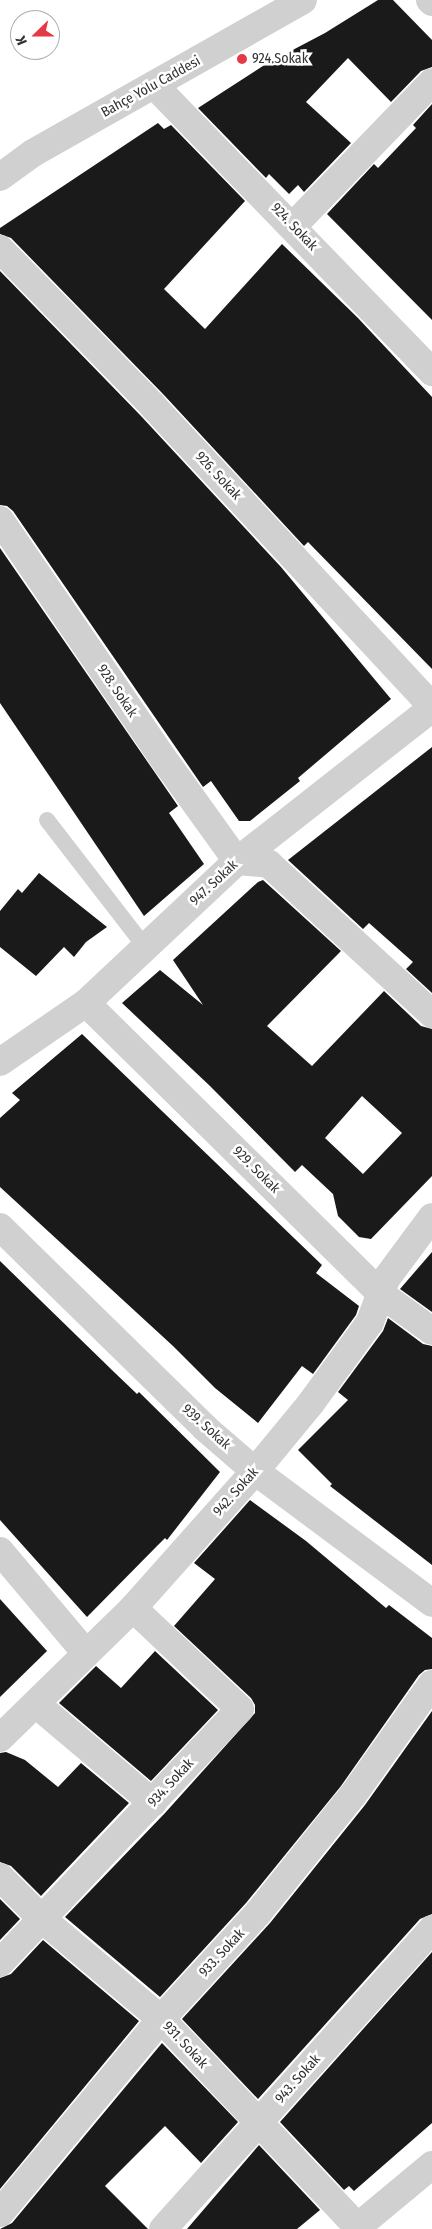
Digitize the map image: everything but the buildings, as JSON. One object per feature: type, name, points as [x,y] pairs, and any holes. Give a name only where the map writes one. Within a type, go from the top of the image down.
[{"type":"street","name":"Bahçe Yolu Caddesi","points":[[0,177],[33,154],[304,0]]},
{"type":"street","points":[[293,226],[432,82]]},
{"type":"street","name":"924. Sokak","points":[[154,85],[293,226],[432,372]]},
{"type":"street","name":"926. Sokak","points":[[0,249],[159,412],[432,707]]},
{"type":"street","name":"928. Sokak","points":[[0,520],[168,765],[237,861]]},
{"type":"street","name":"947. Sokak","points":[[0,1062],[86,1003],[237,861],[432,707]]},
{"type":"street","points":[[237,861],[269,864],[432,1014]]},
{"type":"street","name":"929. Sokak","points":[[86,1003],[381,1294],[432,1331]]},
{"type":"street","name":"942. Sokak","points":[[0,1738],[133,1608],[255,1471],[311,1403],[364,1330],[386,1279],[432,1216]]},
{"type":"street","name":"939. Sokak","points":[[0,1227],[205,1428],[255,1471],[432,1603]]},
{"type":"street","points":[[0,1551],[86,1653]]},
{"type":"street","name":"934. Sokak","points":[[0,1963],[240,1709],[133,1608]]},
{"type":"street","name":"933. Sokak","points":[[0,2213],[161,2020],[258,1913],[353,1795],[432,1684]]},
{"type":"street","points":[[36,1704],[153,1803]]},
{"type":"street","name":"931. Sokak","points":[[0,1877],[42,1918],[161,2020],[356,2228]]},
{"type":"street","name":"943. Sokak","points":[[163,2229],[432,1929]]},
{"type":"street","points":[[356,2228],[432,2165]]},
{"type":"lane","points":[[47,820],[145,947]]},
{"type":"place","name":"924.Sokak","points":[[242,59]]}]
